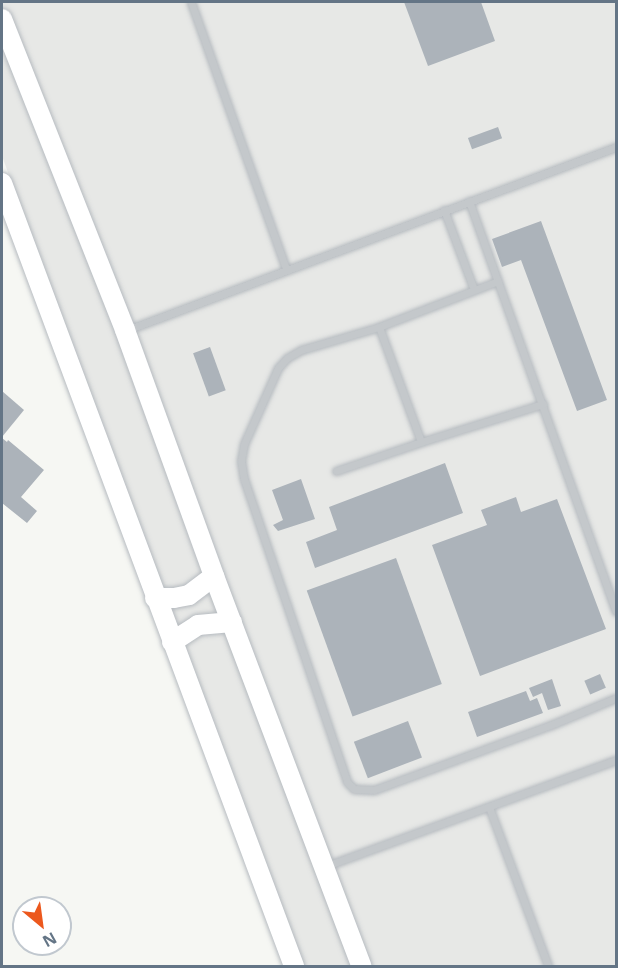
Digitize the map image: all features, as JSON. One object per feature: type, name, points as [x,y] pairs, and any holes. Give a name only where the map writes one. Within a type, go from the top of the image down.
[{"type":"main road","points":[[2,19],[125,330],[214,576],[361,966]]},
{"type":"main road","points":[[2,183],[294,966]]},
{"type":"main road","points":[[155,598],[189,595],[214,576]]},
{"type":"main road","points":[[172,642],[198,625],[232,622]]},
{"type":"lane","points":[[191,2],[286,269]]},
{"type":"lane","points":[[125,330],[616,147]]},
{"type":"lane","points":[[469,201],[616,611]]},
{"type":"lane","points":[[444,210],[474,290]]},
{"type":"lane","points":[[498,281],[379,327],[301,350],[287,358],[278,368],[244,444],[241,461],[244,479],[347,782],[354,789],[374,790],[551,726],[616,698]]},
{"type":"lane","points":[[379,327],[421,442]]},
{"type":"lane","points":[[336,471],[543,404]]},
{"type":"lane","points":[[325,867],[616,760]]},
{"type":"lane","points":[[489,807],[548,966]]},
{"type":"shaded area","points":[[2,2],[616,2],[616,966],[300,966],[2,156]]},
{"type":"building","points":[[404,2],[481,2],[495,41],[428,66]]},
{"type":"building","points":[[498,127],[502,138],[472,149],[468,138]]},
{"type":"building","points":[[541,221],[607,400],[577,411],[521,260],[502,267],[492,239]]},
{"type":"building","points":[[210,347],[226,390],[209,396],[193,353]]},
{"type":"building","points":[[2,391],[24,410],[2,437]]},
{"type":"building","points":[[2,438],[7,442],[8,440],[44,470],[21,497],[37,511],[27,523],[2,503]]},
{"type":"building","points":[[445,463],[463,513],[315,568],[306,542],[337,530],[329,507]]},
{"type":"building","points":[[301,479],[315,519],[278,531],[273,525],[283,520],[272,490]]},
{"type":"building","points":[[516,497],[521,512],[557,499],[606,629],[480,676],[432,545],[487,525],[481,510]]},
{"type":"building","points":[[396,558],[442,684],[353,716],[307,590]]},
{"type":"building","points":[[600,674],[606,688],[590,694],[584,681]]},
{"type":"building","points":[[552,679],[561,706],[548,710],[542,693],[533,697],[529,688]]},
{"type":"building","points":[[526,691],[530,701],[537,698],[543,713],[477,737],[468,712]]},
{"type":"building","points":[[408,721],[422,757],[368,778],[354,742]]}]
